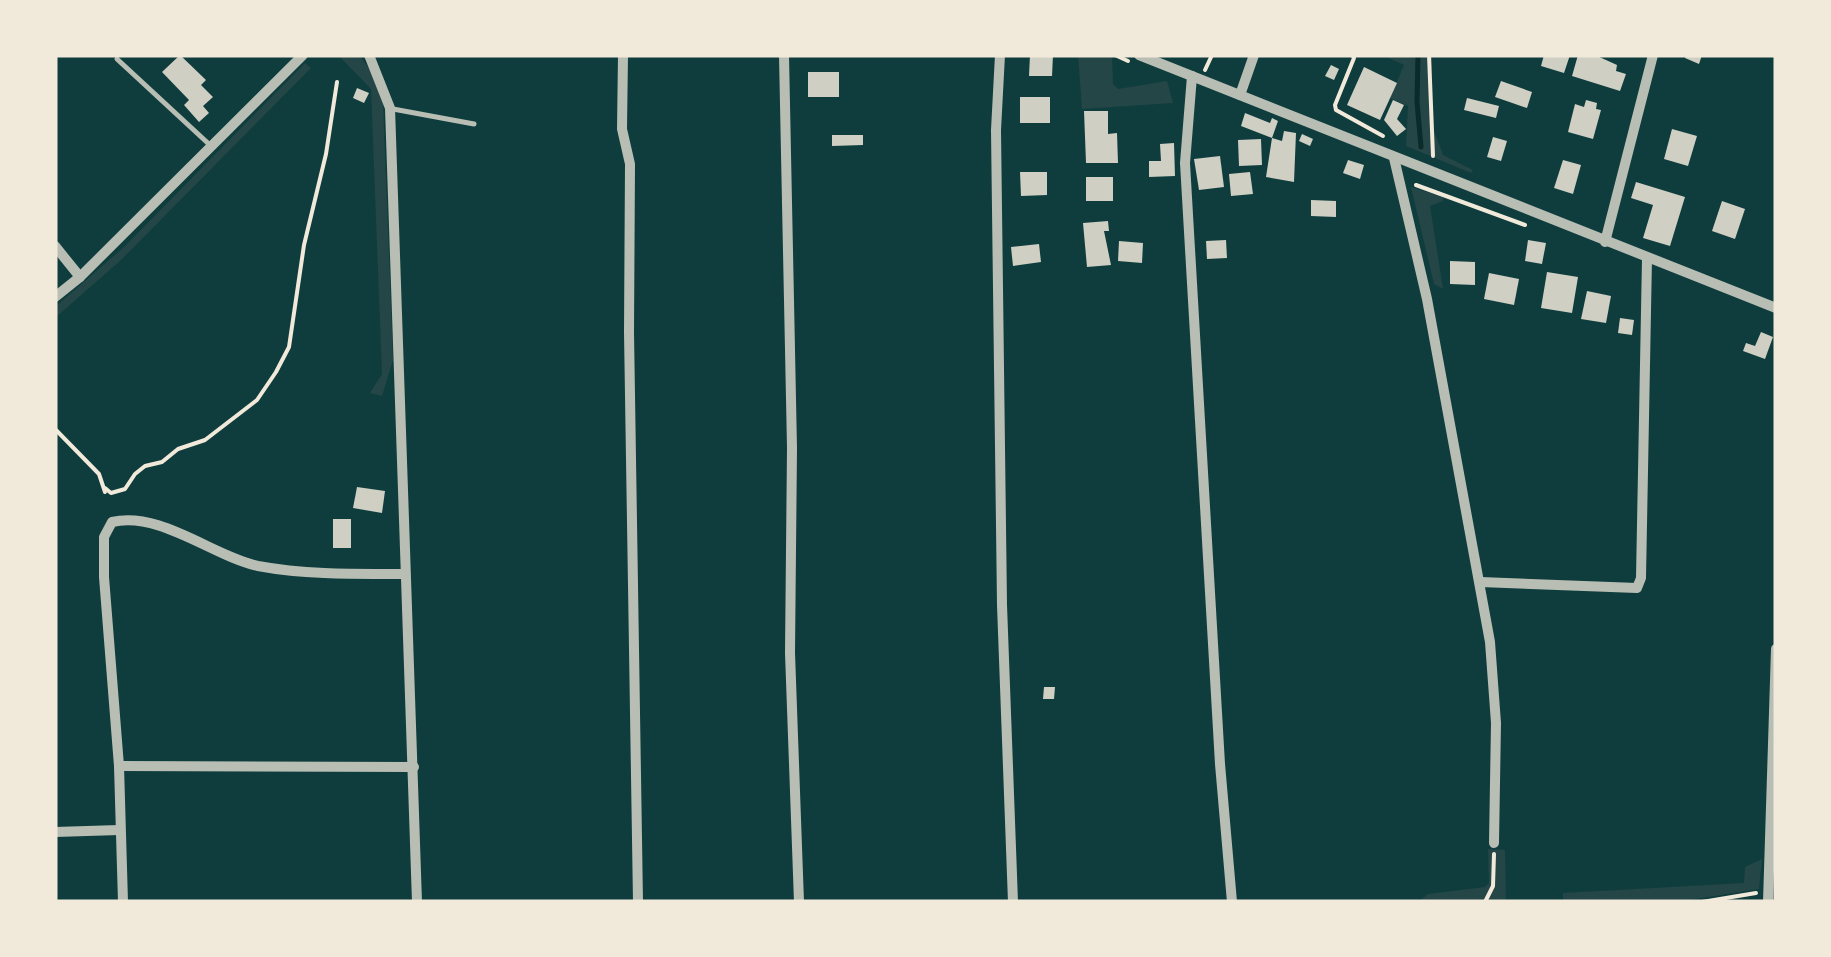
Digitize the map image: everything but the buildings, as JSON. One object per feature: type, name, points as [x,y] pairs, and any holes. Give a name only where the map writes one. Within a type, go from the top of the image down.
[{"type":"street","points":[[55,297],[80,277],[303,55]]},
{"type":"street","points":[[369,55],[390,108],[416,902]]},
{"type":"street","points":[[623,55],[622,128],[630,164],[638,902]]},
{"type":"street","points":[[784,55],[792,448],[790,653],[799,902]]},
{"type":"street","points":[[1000,55],[996,130],[1002,606],[1013,902]]},
{"type":"street","points":[[1140,55],[1396,152],[1605,242],[1776,308]]},
{"type":"street","points":[[1240,96],[1254,55]]},
{"type":"street","points":[[1605,242],[1653,55]]},
{"type":"street","points":[[1192,76],[1185,163],[1220,764],[1232,902]]},
{"type":"street","points":[[1396,152],[1490,642],[1496,723],[1494,843]]},
{"type":"street","points":[[55,246],[80,277]]},
{"type":"street","points":[[1480,582],[1637,588],[1641,578],[1647,258]]},
{"type":"street","points":[[123,902],[120,766],[104,577],[104,536],[112,522],[126,519],[162,528],[255,566],[326,574],[404,574]]},
{"type":"street","points":[[1768,897],[1776,649]]},
{"type":"street","points":[[120,766],[414,767]]},
{"type":"street","points":[[55,832],[119,830]]},
{"type":"lane","points":[[117,59],[211,146]]},
{"type":"lane","points":[[390,108],[474,124]]},
{"type":"path","points":[[1352,55],[1334,105],[1336,110],[1396,152]]},
{"type":"path","points":[[1429,55],[1429,122],[1434,160]]},
{"type":"path","points":[[55,429],[99,474],[105,490],[111,492],[124,489],[146,466],[205,440],[257,400],[289,347],[304,246],[326,154],[337,82]]},
{"type":"path","points":[[1485,902],[1493,886],[1494,843]]},
{"type":"path","points":[[1702,902],[1768,897]]},
{"type":"shaded area","points":[[338,55],[359,55],[371,71],[383,101],[393,360],[382,396],[370,393],[382,374],[371,89]]},
{"type":"shaded area","points":[[1078,55],[1112,57],[1113,84],[1118,89],[1167,81],[1173,103],[1082,109]]},
{"type":"shaded area","points":[[1382,55],[1432,55],[1432,125],[1443,155],[1473,170],[1471,173],[1406,146],[1408,106],[1390,98],[1404,65]]},
{"type":"shaded area","points":[[305,63],[311,68],[121,260],[55,318],[55,307],[124,247]]},
{"type":"shaded area","points":[[1411,187],[1443,197],[1443,201],[1430,206],[1443,289],[1434,284]]},
{"type":"shaded area","points":[[1488,849],[1505,850],[1506,902],[1418,902],[1428,894],[1485,887],[1489,883]]},
{"type":"shaded area","points":[[1762,859],[1759,889],[1677,902],[1563,902],[1563,893],[1744,883],[1745,867]]},
{"type":"waterway","points":[[1418,55],[1421,147]]}]
